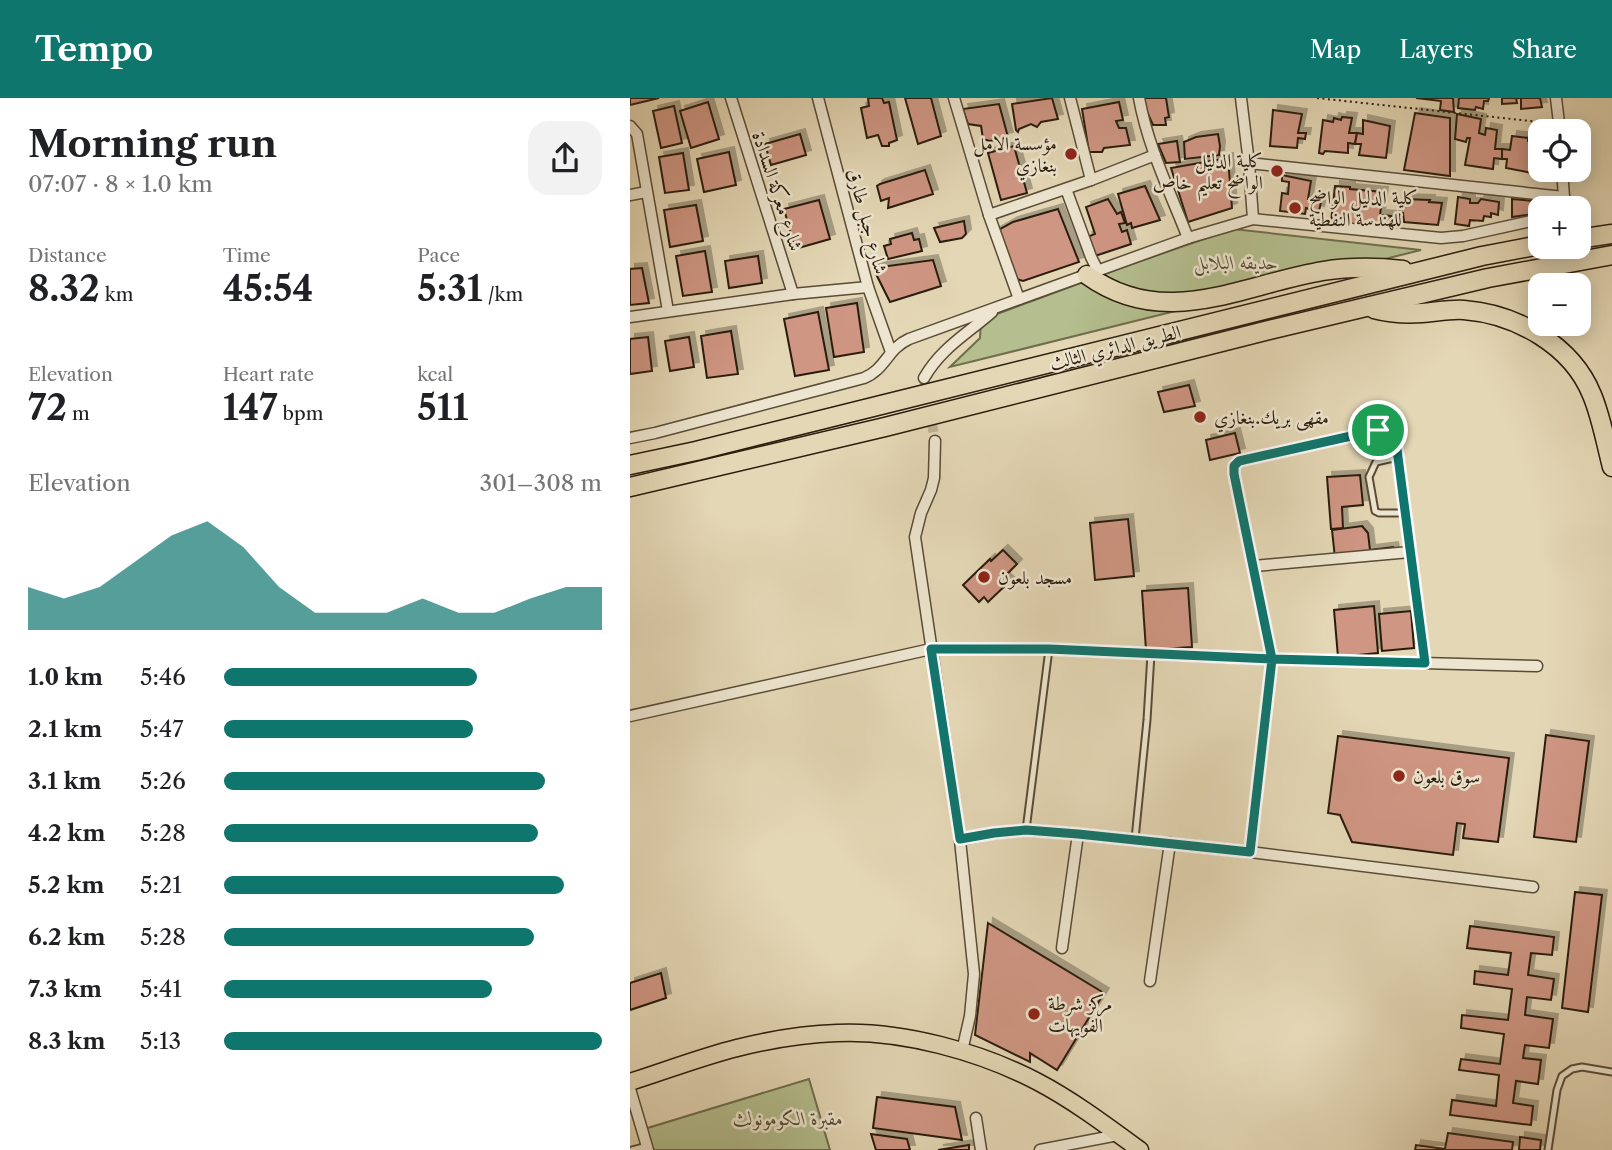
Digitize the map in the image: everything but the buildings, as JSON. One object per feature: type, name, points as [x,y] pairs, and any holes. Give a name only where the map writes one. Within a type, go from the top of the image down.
[{"type":"highway","points":[[1591,237],[1612,234]]},
{"type":"highway","name":"الطريق الدائري الثالث","points":[[630,465],[696,451],[1416,272],[1528,247]]},
{"type":"highway","name":"الطريق الدائري الثالث","points":[[630,487],[885,427],[1364,307],[1488,278],[1612,255]]},
{"type":"highway","points":[[1092,273],[1109,290],[1128,297],[1176,302],[1201,300],[1321,272],[1378,269],[1416,272]]},
{"type":"highway","points":[[1364,307],[1410,313],[1446,310],[1477,312],[1506,319],[1542,337],[1571,362],[1587,384],[1593,396],[1612,467]]},
{"type":"main road","points":[[630,1082],[736,1048],[838,1033],[885,1035],[962,1051],[1036,1081],[1071,1101],[1140,1150]]},
{"type":"street","name":"شارع معركة السدادة","points":[[730,98],[793,294]]},
{"type":"street","name":"شارع جبل طارق","points":[[818,98],[868,287],[891,352]]},
{"type":"street","points":[[954,98],[989,215],[1018,299]]},
{"type":"street","points":[[1070,98],[1091,180]]},
{"type":"street","points":[[1139,98],[1155,155],[1188,238]]},
{"type":"street","points":[[1241,98],[1253,219]]},
{"type":"street","points":[[1556,98],[1559,119]]},
{"type":"street","points":[[630,126],[637,134],[668,311]]},
{"type":"street","points":[[989,215],[1155,155]]},
{"type":"street","points":[[1249,163],[1555,196]]},
{"type":"street","points":[[1066,189],[1091,257],[1092,273]]},
{"type":"street","points":[[630,195],[646,192]]},
{"type":"street","points":[[630,438],[864,378],[878,370],[896,346],[909,340],[1188,238],[1253,219],[1441,238],[1464,236],[1528,222]]},
{"type":"street","points":[[630,317],[793,294],[868,287]]},
{"type":"street","points":[[923,378],[944,351],[998,307]]},
{"type":"street","points":[[1272,659],[1234,466],[1239,461],[1378,430],[1389,432],[1396,442],[1425,663]]},
{"type":"street","points":[[935,442],[934,478],[915,537],[960,839],[974,974],[970,1016],[962,1051]]},
{"type":"street","points":[[1254,566],[1410,552]]},
{"type":"street","points":[[630,716],[931,649],[1049,649],[1272,659],[1537,666]]},
{"type":"street","points":[[960,839],[1026,830],[1078,834],[1533,887]]},
{"type":"street","points":[[1062,948],[1078,834]]},
{"type":"street","points":[[1150,981],[1170,843]]},
{"type":"street","points":[[630,1088],[647,1148]]},
{"type":"street","points":[[976,1118],[981,1150]]},
{"type":"street","points":[[1040,1150],[1119,1134]]},
{"type":"lane","points":[[1398,457],[1376,462],[1369,477],[1375,511],[1405,513]]},
{"type":"lane","points":[[1026,830],[1049,649]]},
{"type":"lane","points":[[1135,839],[1151,654]]},
{"type":"lane","points":[[1250,852],[1272,659]]},
{"type":"lane","points":[[1548,1150],[1557,1090],[1562,1076],[1581,1067],[1612,1072]]},
{"type":"lane","points":[[632,1150],[647,1148]]},
{"type":"path","points":[[1317,98],[1528,124]]},
{"type":"green space","name":"حديقه البلابل","points":[[1233,229],[1421,250],[950,367],[980,338],[981,320]]},
{"type":"green space","name":"مقبرة الكومونولث","points":[[809,1079],[830,1150],[647,1150],[641,1130]]},
{"type":"tunnel","points":[[924,378],[935,441]]},
{"type":"place","name":"مؤسسة الامل بنغازي","points":[[1071,154]]},
{"type":"place","name":"كلية الدليل الواضح تعليم خاص","points":[[1277,171]]},
{"type":"place","name":"كلية الدليل الواضح للهندسة النفطية","points":[[1295,208]]},
{"type":"place","name":"مقهى بريك.بنغازي","points":[[1200,417]]},
{"type":"place","name":"مسجد بلعون","points":[[984,577]]},
{"type":"place","name":"سوق بلعون","points":[[1399,776]]},
{"type":"place","name":"مركز شرطة الفويهات","points":[[1034,1014]]},
{"type":"route","points":[[1378,430],[1239,461],[1234,466],[1272,659],[1049,649],[931,649],[960,839],[1026,830],[1250,852],[1272,659],[1425,663],[1396,442],[1389,432],[1378,430]]}]
